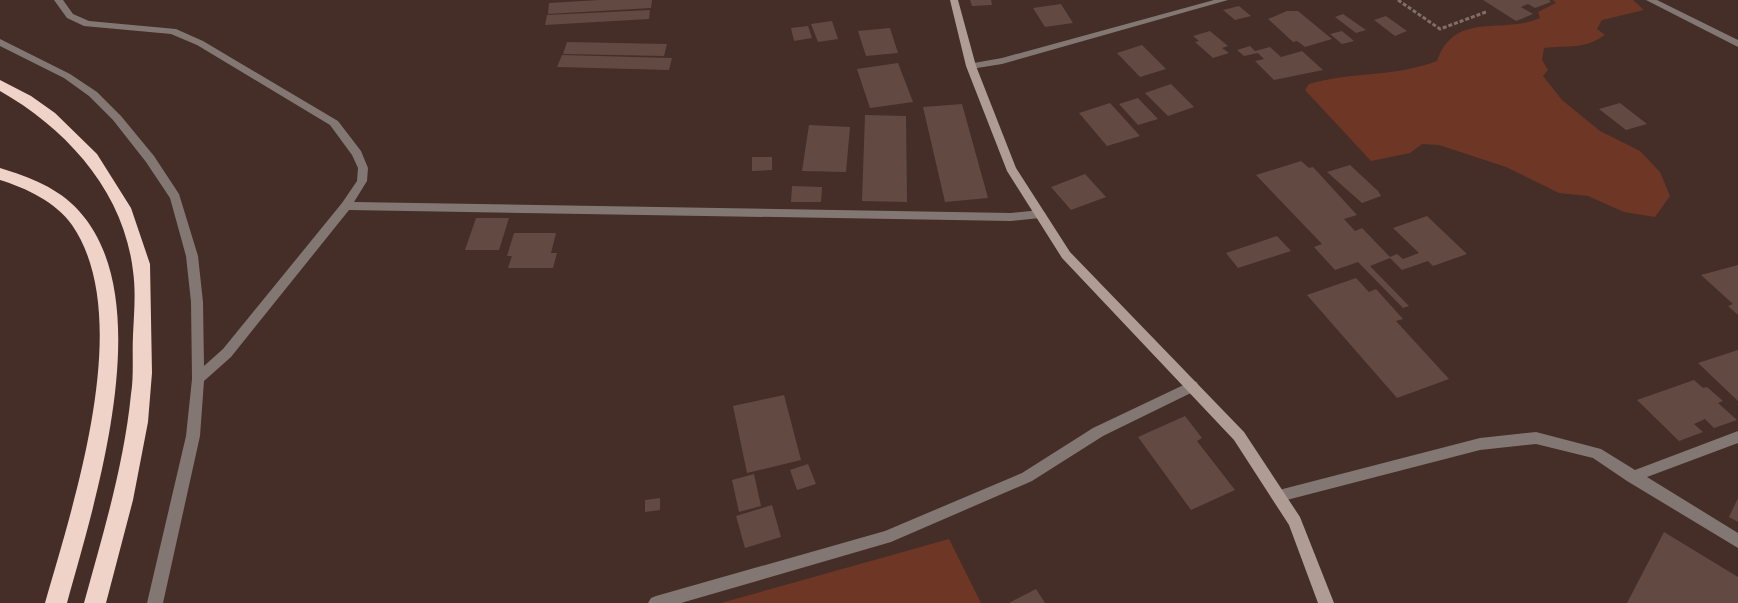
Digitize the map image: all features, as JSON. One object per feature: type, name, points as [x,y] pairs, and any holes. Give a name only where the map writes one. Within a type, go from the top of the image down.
[{"type":"highway","points":[[0,85],[50,117],[81,144],[105,173],[128,220],[141,264],[141,395],[123,496],[95,603]]},
{"type":"highway","points":[[0,174],[27,182],[58,200],[80,224],[106,278],[109,337],[104,411],[56,603]]},
{"type":"street","points":[[58,0],[70,16],[87,24],[173,31],[218,53],[333,123],[357,154],[363,168],[362,181],[346,206],[227,353],[198,379]]},
{"type":"street","points":[[954,0],[971,66],[1011,168],[1066,255],[1239,436],[1295,522],[1326,603]]},
{"type":"street","points":[[971,66],[1002,61],[1224,0]]},
{"type":"street","points":[[1650,0],[1738,44]]},
{"type":"street","points":[[0,42],[25,52],[93,94],[117,118],[150,159],[175,198],[192,256],[197,302],[198,379],[193,436],[155,603]]},
{"type":"street","points":[[346,206],[1011,217],[1040,214]]},
{"type":"street","points":[[656,603],[886,537],[1027,477],[1098,432],[1192,386]]},
{"type":"street","points":[[1632,477],[1738,437]]},
{"type":"street","points":[[1279,496],[1480,444],[1536,438],[1596,453],[1738,541]]},
{"type":"path","points":[[1398,0],[1440,29],[1486,12]]},
{"type":"shaded area","points":[[1553,0],[1633,0],[1644,10],[1602,20],[1597,29],[1605,35],[1590,43],[1544,48],[1542,60],[1548,70],[1543,76],[1562,100],[1600,131],[1640,151],[1660,172],[1670,196],[1655,217],[1624,212],[1588,196],[1559,193],[1506,167],[1439,145],[1422,144],[1410,153],[1371,161],[1305,90],[1309,84],[1326,80],[1404,70],[1437,61],[1445,45],[1455,35],[1467,29],[1525,23],[1540,18],[1538,12],[1556,3]]},
{"type":"shaded area","points":[[949,539],[981,603],[721,603]]},
{"type":"building","points":[[652,0],[651,8],[548,14],[549,3]]},
{"type":"building","points":[[970,0],[991,0],[992,5],[972,6]]},
{"type":"building","points":[[1483,0],[1549,0],[1551,2],[1535,8],[1528,4],[1521,7],[1533,14],[1516,21]]},
{"type":"building","points":[[1061,4],[1073,23],[1045,27],[1033,8]]},
{"type":"building","points":[[1239,6],[1251,16],[1235,20],[1223,10]]},
{"type":"building","points":[[650,10],[649,19],[545,25],[547,15]]},
{"type":"building","points":[[1287,11],[1298,11],[1332,39],[1305,47],[1297,41],[1293,42],[1268,19]]},
{"type":"building","points":[[1343,14],[1366,30],[1356,33],[1335,17]]},
{"type":"building","points":[[1386,16],[1407,31],[1395,36],[1374,20]]},
{"type":"building","points":[[832,21],[838,39],[818,42],[811,24]]},
{"type":"building","points":[[808,26],[812,38],[794,41],[791,28]]},
{"type":"building","points":[[890,28],[898,53],[866,56],[858,31]]},
{"type":"building","points":[[1210,31],[1228,46],[1222,48],[1229,53],[1213,58],[1195,42],[1199,41],[1193,36]]},
{"type":"building","points":[[1342,31],[1354,41],[1342,44],[1330,34]]},
{"type":"building","points":[[567,42],[667,44],[664,56],[563,54]]},
{"type":"building","points":[[1142,45],[1166,69],[1140,77],[1117,53]]},
{"type":"building","points":[[1250,46],[1255,51],[1270,47],[1281,57],[1302,51],[1323,70],[1274,80],[1255,61],[1264,59],[1258,53],[1244,56],[1237,50]]},
{"type":"building","points":[[562,55],[672,58],[669,70],[557,67]]},
{"type":"building","points":[[898,63],[913,102],[870,108],[857,69]]},
{"type":"building","points":[[1171,84],[1194,107],[1168,116],[1145,93]]},
{"type":"building","points":[[1138,98],[1158,119],[1138,125],[1119,104]]},
{"type":"building","points":[[1110,103],[1140,136],[1107,146],[1079,113]]},
{"type":"building","points":[[1620,103],[1647,124],[1626,130],[1599,109]]},
{"type":"building","points":[[962,104],[988,198],[945,202],[923,107]]},
{"type":"building","points":[[865,115],[906,116],[907,202],[862,201]]},
{"type":"building","points":[[809,125],[850,127],[846,172],[802,171]]},
{"type":"building","points":[[752,157],[772,157],[772,170],[752,171]]},
{"type":"building","points":[[1301,161],[1309,168],[1313,167],[1357,215],[1344,219],[1355,231],[1362,228],[1390,257],[1397,254],[1403,259],[1419,253],[1393,228],[1427,216],[1467,254],[1433,266],[1428,261],[1402,270],[1390,258],[1370,266],[1409,306],[1403,308],[1358,262],[1335,270],[1314,247],[1322,244],[1256,175]]},
{"type":"building","points":[[1350,165],[1381,196],[1362,203],[1327,172]]},
{"type":"building","points":[[1085,174],[1106,197],[1071,210],[1051,187]]},
{"type":"building","points":[[792,186],[822,187],[821,202],[791,202]]},
{"type":"building","points":[[476,218],[509,218],[499,250],[465,250]]},
{"type":"building","points":[[514,233],[556,233],[551,253],[557,253],[553,268],[508,268],[512,256],[507,256]]},
{"type":"building","points":[[1277,236],[1291,251],[1238,268],[1226,253]]},
{"type":"building","points":[[1738,265],[1738,315],[1728,306],[1733,304],[1701,275]]},
{"type":"building","points":[[1356,278],[1369,292],[1376,289],[1403,319],[1396,321],[1449,379],[1397,398],[1307,295]]},
{"type":"building","points":[[1738,350],[1738,401],[1698,363]]},
{"type":"building","points":[[1694,380],[1703,388],[1707,387],[1723,401],[1718,403],[1737,420],[1714,428],[1705,419],[1694,424],[1703,432],[1679,441],[1637,400]]},
{"type":"building","points":[[784,395],[801,460],[747,473],[733,406]]},
{"type":"building","points":[[1185,416],[1202,438],[1197,441],[1235,490],[1191,510],[1138,437]]},
{"type":"building","points":[[808,464],[816,484],[797,490],[790,470]]},
{"type":"building","points":[[754,474],[761,506],[739,512],[732,480]]},
{"type":"building","points":[[660,498],[660,510],[645,512],[645,500]]},
{"type":"building","points":[[1738,498],[1738,522],[1729,517]]},
{"type":"building","points":[[772,505],[781,537],[745,548],[736,516]]},
{"type":"building","points":[[1664,532],[1738,577],[1738,603],[1627,603]]},
{"type":"building","points":[[1036,589],[1045,603],[1009,603]]}]
